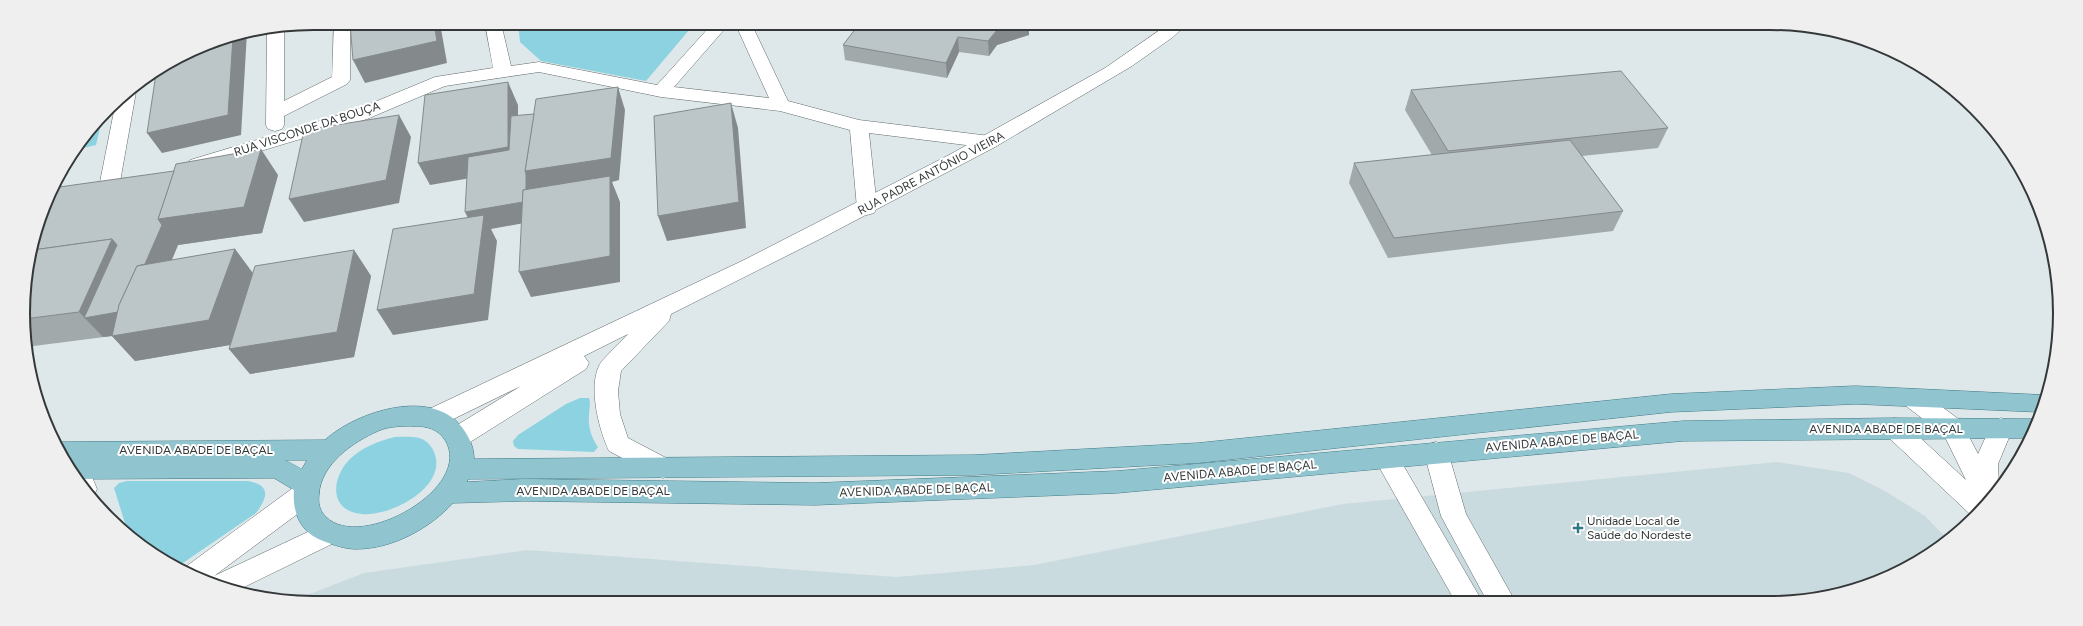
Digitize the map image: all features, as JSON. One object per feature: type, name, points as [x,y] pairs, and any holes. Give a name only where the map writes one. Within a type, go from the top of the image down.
[{"type":"main road","name":"AVENIDA ABADE DE BAÇAL","points":[[460,469],[895,467],[974,465],[1198,453],[1504,420],[1671,404],[1856,395],[1925,402],[2038,403]]},
{"type":"main road","points":[[1894,428],[1925,402]]},
{"type":"main road","points":[[414,416],[433,418],[448,426],[458,437],[462,452],[460,469],[455,481],[428,512],[403,527],[377,536],[351,538],[329,533],[318,526],[310,517],[306,506],[306,489],[316,466],[331,450],[350,435],[371,424],[400,417],[414,416]]},
{"type":"main road","name":"AVENIDA ABADE DE BAÇAL","points":[[446,493],[524,490],[815,494],[1109,483],[1386,458],[1436,452],[1684,431],[2028,428]]},
{"type":"main road","points":[[1386,458],[1422,430]]},
{"type":"main road","name":"AVENIDA ABADE DE BAÇAL","points":[[78,470],[331,450]]},
{"type":"main road","name":"AVENIDA ABADE DE BAÇAL","points":[[78,470],[278,468],[306,489]]},
{"type":"street","points":[[275,113],[341,80],[342,30]]},
{"type":"street","points":[[494,30],[503,72]]},
{"type":"street","points":[[661,91],[716,30]]},
{"type":"street","points":[[746,30],[781,104]]},
{"type":"street","name":"RUA PADRE ANTÓNIO VIEIRA","points":[[670,305],[867,208],[990,142],[1094,82],[1159,41],[1172,30]]},
{"type":"street","points":[[274,141],[276,32]]},
{"type":"street","name":"RUA VISCONDE DA BOUÇA","points":[[178,170],[360,115],[441,81],[539,67],[661,91],[781,104],[859,126],[990,142]]},
{"type":"street","points":[[110,182],[124,102]]},
{"type":"street","points":[[859,126],[867,208]]},
{"type":"street","points":[[433,418],[670,305]]},
{"type":"street","points":[[458,437],[670,305]]},
{"type":"street","points":[[662,468],[618,444],[608,414],[606,391],[610,368],[670,305]]},
{"type":"street","points":[[1925,402],[1953,428],[1986,496]]},
{"type":"street","points":[[1894,428],[1977,506]]},
{"type":"street","points":[[1988,494],[1986,464],[2001,428]]},
{"type":"street","points":[[1436,452],[1454,516],[1498,596]]},
{"type":"street","points":[[1386,458],[1467,596]]},
{"type":"street","points":[[199,571],[306,489]]},
{"type":"street","points":[[227,582],[329,533]]},
{"type":"shaded area","points":[[519,30],[689,30],[646,81],[541,61],[520,42]]},
{"type":"shaded area","points":[[101,125],[96,145],[83,148]]},
{"type":"shaded area","points":[[580,398],[589,398],[590,429],[592,437],[598,447],[594,452],[518,449],[514,446],[513,441],[518,435],[566,404]]},
{"type":"shaded area","points":[[395,437],[419,438],[430,445],[434,452],[436,465],[433,477],[425,488],[401,505],[373,514],[351,512],[339,501],[336,493],[339,476],[343,468],[354,455],[365,448]]},
{"type":"shaded area","name":"Unidade Local de Saúde do Nordeste","points":[[1777,462],[1849,473],[1885,491],[1925,516],[1944,536],[1912,558],[1895,567],[1861,581],[1825,591],[1807,594],[1770,596],[306,596],[364,573],[527,550],[896,577],[1034,565],[1343,504]]},
{"type":"shaded area","points":[[127,481],[248,481],[261,485],[265,492],[265,497],[256,513],[182,564],[141,538],[125,525],[114,488],[119,483]]},
{"type":"building","points":[[351,30],[435,30],[437,41],[353,60]]},
{"type":"building","points":[[855,30],[997,30],[988,41],[958,37],[946,63],[843,45]]},
{"type":"building","points":[[233,42],[228,115],[147,133],[155,78],[188,59]]},
{"type":"building","points":[[1621,71],[1668,128],[1448,151],[1411,90]]},
{"type":"building","points":[[508,82],[508,147],[418,163],[425,95]]},
{"type":"building","points":[[618,87],[611,158],[525,171],[536,99]]},
{"type":"building","points":[[731,103],[739,202],[658,216],[654,116]]},
{"type":"building","points":[[534,114],[525,171],[526,189],[523,190],[523,202],[465,212],[468,157],[509,150],[511,116]]},
{"type":"building","points":[[399,115],[386,180],[289,199],[304,130]]},
{"type":"building","points":[[1570,140],[1623,211],[1394,238],[1354,163]]},
{"type":"building","points":[[261,149],[244,207],[158,219],[176,164]]},
{"type":"building","points":[[174,171],[158,219],[162,225],[145,264],[137,266],[119,305],[118,312],[84,318],[117,245],[112,239],[37,249],[45,222],[60,187]]},
{"type":"building","points":[[610,176],[610,256],[519,272],[523,190]]},
{"type":"building","points":[[484,215],[474,294],[377,310],[393,229]]},
{"type":"building","points":[[112,239],[79,312],[30,318],[32,276],[37,249]]},
{"type":"building","points":[[235,249],[209,320],[112,336],[119,305],[137,266]]},
{"type":"building","points":[[354,250],[337,332],[229,349],[255,266]]},
{"type":"place","name":"Unidade Local de Saúde do Nordeste","points":[[1578,528]]}]
